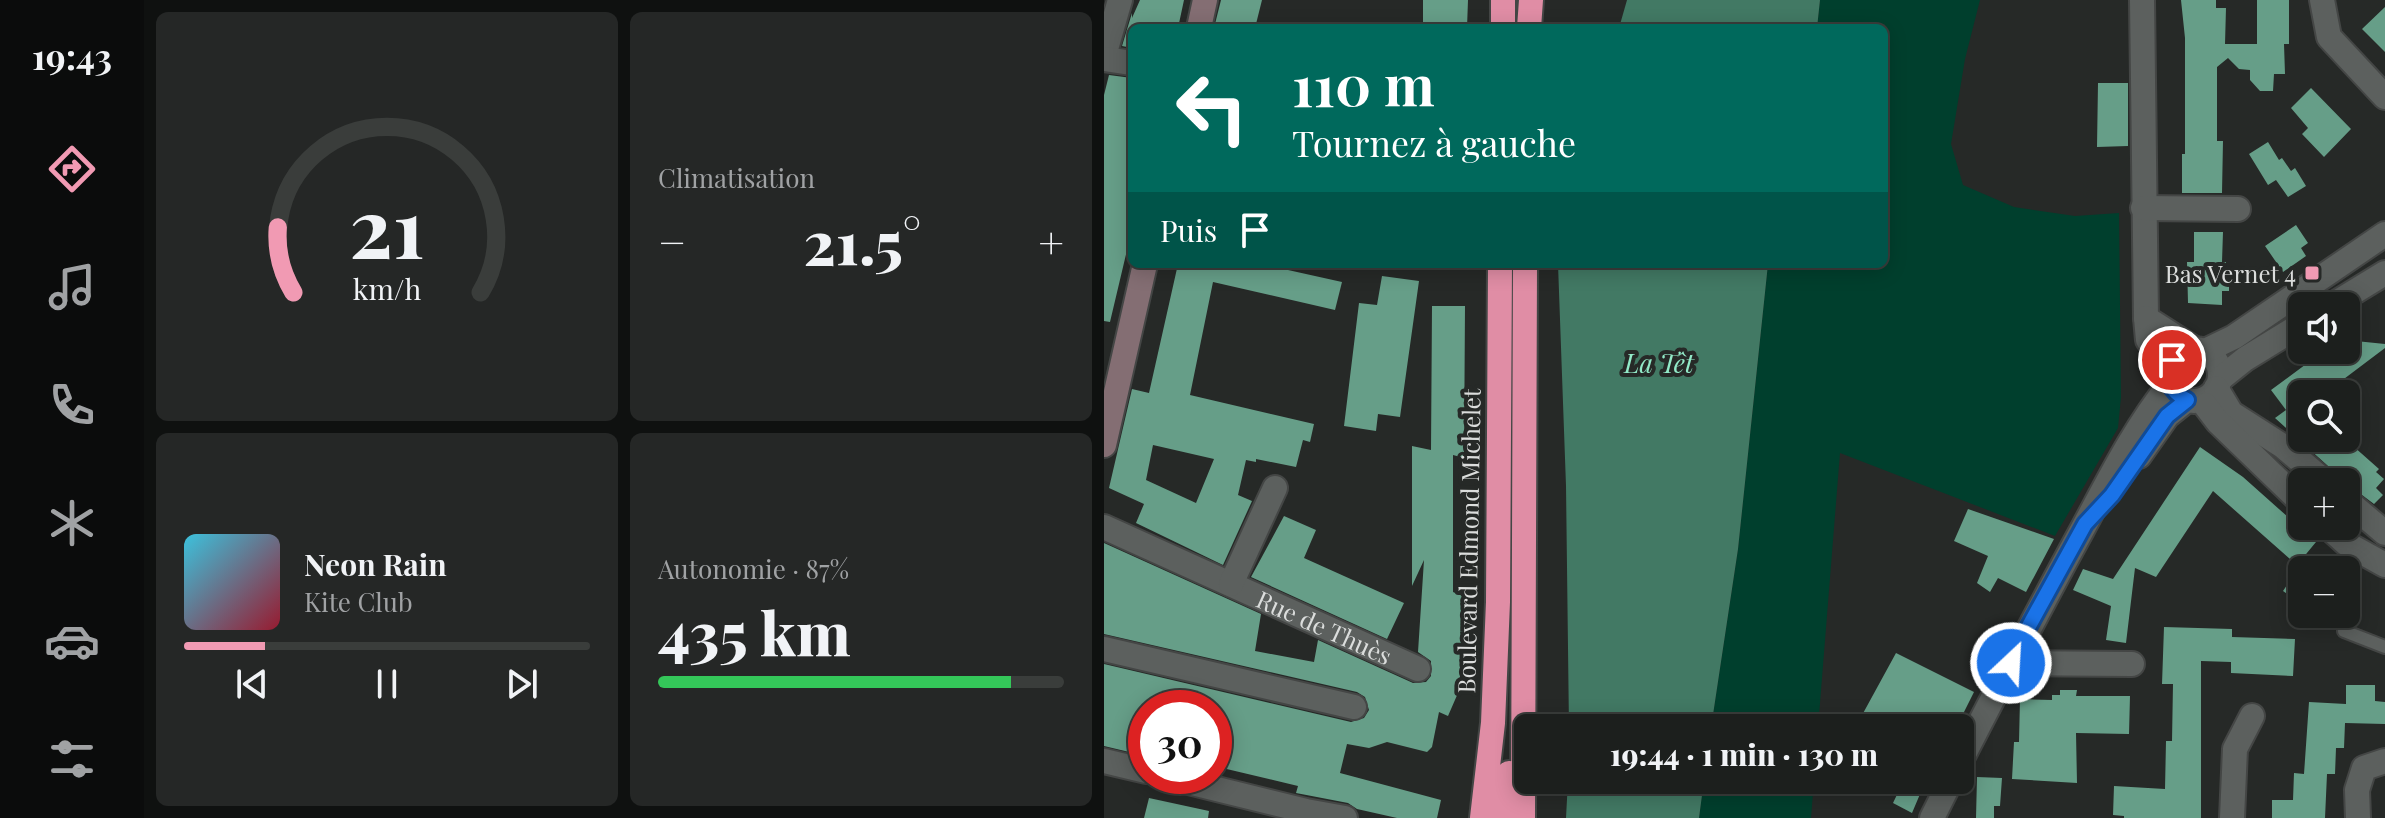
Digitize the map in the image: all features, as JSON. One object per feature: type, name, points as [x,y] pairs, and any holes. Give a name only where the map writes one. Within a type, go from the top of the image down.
[{"type":"highway","points":[[1503,0],[1503,24]]},
{"type":"highway","points":[[1529,24],[1531,0]]},
{"type":"highway","name":"Boulevard Edmond Michelet","points":[[1482,818],[1493,723],[1498,602],[1500,268]]},
{"type":"highway","points":[[1523,818],[1525,268]]},
{"type":"highway","points":[[1505,818],[1524,547]]},
{"type":"main road","points":[[1200,24],[1205,0]]},
{"type":"main road","points":[[1104,445],[1144,268]]},
{"type":"street","points":[[1120,0],[1104,57],[1128,62]]},
{"type":"street","points":[[2142,0],[2143,208],[2148,340],[2194,386],[2284,447],[2309,468]]},
{"type":"street","points":[[2322,0],[2329,37],[2385,97]]},
{"type":"street","points":[[2143,208],[2238,209]]},
{"type":"street","points":[[2288,490],[2218,422],[2194,386],[2178,354],[2234,337],[2385,234]]},
{"type":"street","points":[[2354,292],[2385,273]]},
{"type":"street","points":[[2146,318],[2217,362],[2194,386]]},
{"type":"street","points":[[1974,735],[2100,493],[2144,420],[2194,386],[2288,333]]},
{"type":"street","name":"Rue de Thuès","points":[[1231,584],[1275,488]]},
{"type":"street","points":[[2360,512],[2385,533]]},
{"type":"street","name":"Rue de Thuès","points":[[1104,527],[1418,669]]},
{"type":"street","points":[[2343,540],[2385,565]]},
{"type":"street","points":[[1104,649],[1354,707]]},
{"type":"street","points":[[2011,663],[2132,664]]},
{"type":"street","points":[[2232,818],[2235,749],[2252,716]]},
{"type":"street","points":[[1104,761],[1128,767]]},
{"type":"street","points":[[2358,818],[2357,790],[2364,768],[2385,761]]},
{"type":"street","points":[[1230,794],[1307,815],[1345,818]]},
{"type":"street","points":[[1932,818],[1944,794]]},
{"type":"lane","points":[[2344,631],[2385,647]]},
{"type":"shaded area","points":[[1820,0],[1980,0],[1965,59],[1951,144],[1963,185],[2014,207],[2075,216],[2119,213],[2121,397],[2118,428],[2055,536],[1840,453],[1819,714],[1713,714],[1738,549],[1768,268],[1888,268],[1888,24],[1817,24]]},
{"type":"shaded area","points":[[1702,794],[1813,794],[1811,818],[1699,818]]},
{"type":"water","points":[[1627,0],[1820,0],[1817,24],[1620,24]]},
{"type":"water","name":"La Têt","points":[[1558,268],[1768,268],[1738,549],[1713,714],[1569,714],[1566,486]]},
{"type":"water","points":[[1567,794],[1702,794],[1699,818],[1566,818]]},
{"type":"building","points":[[1140,0],[1184,0],[1179,24],[1129,24],[1132,13],[1132,18]]},
{"type":"building","points":[[1221,0],[1262,0],[1256,24],[1215,24]]},
{"type":"building","points":[[1423,0],[1468,0],[1467,24],[1423,24]]},
{"type":"building","points":[[2181,0],[2216,0],[2216,8],[2226,8],[2225,44],[2257,44],[2257,0],[2289,0],[2289,44],[2284,44],[2285,74],[2274,74],[2273,91],[2260,91],[2250,80],[2250,70],[2239,69],[2228,58],[2217,67],[2217,141],[2223,141],[2222,193],[2182,193],[2185,38]]},
{"type":"building","points":[[2385,7],[2385,52],[2362,29]]},
{"type":"building","points":[[1128,26],[1128,47],[1122,46]]},
{"type":"building","points":[[1109,75],[1128,77],[1128,246],[1110,322],[1104,321],[1104,95]]},
{"type":"building","points":[[2098,83],[2128,83],[2128,146],[2097,147]]},
{"type":"building","points":[[2311,88],[2351,129],[2324,157],[2302,134],[2308,128],[2291,108]]},
{"type":"building","points":[[2268,142],[2279,160],[2282,158],[2291,171],[2295,168],[2306,186],[2288,197],[2276,180],[2268,185],[2249,154]]},
{"type":"building","points":[[2296,225],[2308,243],[2301,248],[2306,256],[2283,272],[2265,246]]},
{"type":"building","points":[[2194,232],[2223,232],[2222,262],[2226,262],[2226,274],[2229,274],[2229,291],[2222,291],[2222,305],[2188,303],[2187,262],[2194,262]]},
{"type":"building","points":[[1177,268],[1279,268],[1342,282],[1335,310],[1213,282],[1190,395],[1314,424],[1310,442],[1303,440],[1296,467],[1246,460],[1238,495],[1252,501],[1223,565],[1136,523],[1144,504],[1109,488],[1132,389],[1149,393]],"holes":[[[1153,445],[1214,459],[1196,503],[1146,480]]]},
{"type":"building","points":[[1382,276],[1419,281],[1400,417],[1378,414],[1376,431],[1344,426],[1359,303],[1377,305]]},
{"type":"building","points":[[1432,306],[1465,306],[1464,458],[1453,455],[1453,592],[1465,597],[1466,627],[1458,693],[1448,716],[1439,712],[1432,747],[1427,752],[1387,742],[1369,748],[1347,744],[1340,773],[1441,800],[1437,818],[1397,818],[1357,809],[1348,803],[1296,793],[1298,786],[1232,770],[1232,694],[1351,722],[1364,718],[1369,710],[1365,697],[1357,692],[1104,634],[1104,543],[1261,614],[1255,651],[1314,662],[1318,640],[1413,683],[1426,682],[1431,676],[1431,661],[1418,652],[1424,560],[1412,586],[1412,446],[1431,450]]},
{"type":"building","points":[[2360,341],[2385,344],[2385,348],[2343,380],[2288,380],[2288,430],[2275,418],[2286,410],[2271,390],[2306,364],[2360,364]]},
{"type":"building","points":[[2200,447],[2243,477],[2288,517],[2288,540],[2316,542],[2304,556],[2288,557],[2213,491],[2156,577],[2135,568],[2126,643],[2106,640],[2111,606],[2073,590],[2083,569],[2113,579]]},
{"type":"building","points":[[2312,452],[2360,452],[2379,469],[2376,472],[2384,479],[2376,488],[2383,495],[2374,504],[2360,494],[2360,468],[2330,468]]},
{"type":"building","points":[[1968,509],[2054,539],[2026,592],[1998,578],[1990,592],[1977,583],[1988,556],[1954,541]]},
{"type":"building","points":[[1284,516],[1316,530],[1304,558],[1404,603],[1387,639],[1251,577]]},
{"type":"building","points":[[2164,627],[2232,629],[2232,637],[2295,639],[2293,676],[2231,673],[2231,662],[2201,661],[2201,818],[2124,818],[2113,815],[2114,786],[2165,789],[2166,741],[2172,741],[2173,684],[2162,684]]},
{"type":"building","points":[[1896,653],[1974,692],[1963,714],[1863,714]]},
{"type":"building","points":[[1104,664],[1215,690],[1128,690],[1128,752],[1104,746]]},
{"type":"building","points":[[2346,685],[2375,685],[2375,701],[2385,702],[2385,724],[2345,723],[2344,748],[2336,748],[2335,774],[2327,774],[2325,818],[2272,818],[2272,800],[2293,800],[2294,773],[2304,774],[2309,702],[2346,704]]},
{"type":"building","points":[[2060,690],[2077,690],[2076,696],[2130,696],[2129,734],[2076,733],[2077,783],[2012,779],[2014,742],[2019,742],[2020,699],[2052,700],[2052,695],[2060,695]]},
{"type":"building","points":[[1977,777],[2002,778],[2000,806],[1994,806],[1994,818],[1976,818]]},
{"type":"building","points":[[1897,794],[1920,794],[1912,813],[1893,803]]},
{"type":"building","points":[[1149,798],[1209,811],[1208,818],[1144,818]]},
{"type":"place","name":"Bas Vernet 4","points":[[2312,273]]},
{"type":"route","points":[[2011,663],[2085,524],[2112,495],[2167,416],[2187,400],[2173,391],[2170,384],[2168,376],[2172,360]]}]
